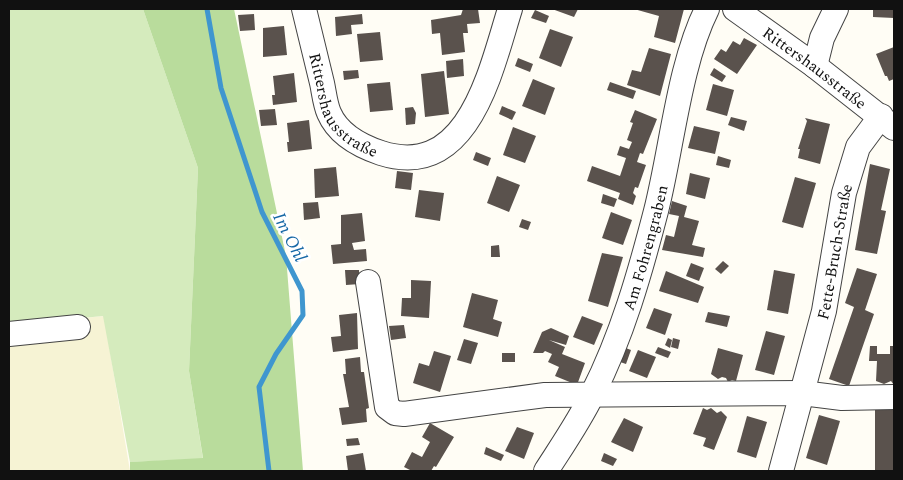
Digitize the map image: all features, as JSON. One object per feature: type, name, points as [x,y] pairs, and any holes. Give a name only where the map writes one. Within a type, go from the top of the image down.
[{"type":"street","name":"Rittershausstraße","points":[[304,9],[328,113],[342,132],[360,144],[394,157],[422,154],[442,149],[460,131],[478,105],[510,9]]},
{"type":"street","name":"Am Fohrengraben","points":[[546,471],[593,394],[620,332],[656,210],[686,73],[700,23],[707,9]]},
{"type":"street","name":"Rittershausstraße","points":[[735,9],[815,66],[887,122]]},
{"type":"street","points":[[815,66],[822,38],[836,9]]},
{"type":"street","name":"Fette-Bruch-Straße","points":[[780,471],[824,311],[844,193],[858,148],[887,122]]},
{"type":"street","points":[[368,282],[387,407],[395,413],[404,414],[545,395],[802,393],[842,398],[894,397]]},
{"type":"street","points":[[9,334],[78,327]]},
{"type":"shaded area","points":[[104,316],[130,471],[9,471],[9,325]]},
{"type":"green space","points":[[9,9],[143,9],[198,168],[189,371],[203,459],[130,462],[103,316],[9,325]]},
{"type":"green space","points":[[143,9],[234,9],[286,256],[303,471],[130,471],[130,462],[203,458],[189,371],[198,168]]},
{"type":"building","points":[[463,9],[478,9],[480,23],[467,24],[468,33],[463,33],[465,52],[442,55],[440,33],[432,34],[431,20],[461,15]]},
{"type":"building","points":[[552,9],[578,9],[574,17]]},
{"type":"building","points":[[634,9],[684,9],[675,43],[654,37],[659,16]]},
{"type":"building","points":[[873,9],[894,9],[894,18],[873,17]]},
{"type":"building","points":[[535,10],[549,16],[546,23],[531,18]]},
{"type":"building","points":[[254,14],[255,30],[240,31],[238,15]]},
{"type":"building","points":[[362,14],[363,24],[351,25],[352,34],[336,36],[335,17]]},
{"type":"building","points":[[284,26],[287,55],[263,57],[263,28]]},
{"type":"building","points":[[550,29],[573,37],[561,67],[539,58]]},
{"type":"building","points":[[380,32],[383,60],[360,62],[357,34]]},
{"type":"building","points":[[744,38],[757,45],[737,74],[714,59],[721,49],[726,52],[733,41],[740,45]]},
{"type":"building","points":[[894,47],[894,79],[889,81],[876,54]]},
{"type":"building","points":[[649,48],[671,54],[660,96],[627,85],[632,70],[641,72]]},
{"type":"building","points":[[518,58],[533,64],[530,72],[515,66]]},
{"type":"building","points":[[463,59],[464,76],[447,78],[446,61]]},
{"type":"building","points":[[714,68],[726,76],[722,82],[710,75]]},
{"type":"building","points":[[358,70],[359,78],[344,80],[343,71]]},
{"type":"building","points":[[444,71],[449,114],[425,117],[421,74]]},
{"type":"building","points":[[294,73],[297,102],[273,105],[272,95],[275,95],[273,76]]},
{"type":"building","points":[[533,79],[555,88],[545,115],[522,106]]},
{"type":"building","points":[[390,82],[393,110],[370,112],[367,84]]},
{"type":"building","points":[[610,82],[636,91],[633,99],[607,90]]},
{"type":"building","points":[[713,84],[734,90],[727,116],[706,110]]},
{"type":"building","points":[[502,106],[516,112],[512,120],[499,114]]},
{"type":"building","points":[[413,107],[416,113],[415,124],[406,125],[405,108]]},
{"type":"building","points":[[275,109],[277,125],[261,126],[259,110]]},
{"type":"building","points":[[635,110],[657,119],[643,154],[640,153],[637,162],[646,165],[638,188],[635,187],[633,193],[636,196],[633,205],[618,199],[620,193],[587,181],[592,166],[620,176],[626,158],[617,155],[620,146],[629,149],[632,142],[627,140],[633,123],[630,122]]},
{"type":"building","points":[[731,117],[747,121],[744,131],[728,125]]},
{"type":"building","points":[[805,118],[830,124],[820,164],[798,158],[800,149],[798,149],[807,121]]},
{"type":"building","points":[[309,120],[312,149],[288,152],[287,123]]},
{"type":"building","points":[[694,126],[720,132],[715,154],[688,148]]},
{"type":"building","points":[[513,127],[536,136],[525,163],[503,155]]},
{"type":"building","points":[[476,152],[491,158],[488,166],[473,160]]},
{"type":"building","points":[[718,156],[731,160],[729,168],[716,165]]},
{"type":"building","points":[[870,164],[890,169],[881,210],[886,211],[877,254],[855,250]]},
{"type":"building","points":[[336,167],[339,196],[315,198],[314,169]]},
{"type":"building","points":[[397,171],[413,173],[411,190],[395,188]]},
{"type":"building","points":[[690,173],[710,178],[705,199],[686,194]]},
{"type":"building","points":[[497,176],[520,185],[509,212],[487,203]]},
{"type":"building","points":[[795,177],[816,183],[803,228],[782,222]]},
{"type":"building","points":[[419,190],[444,193],[440,221],[415,217]]},
{"type":"building","points":[[603,194],[617,199],[614,207],[601,203]]},
{"type":"building","points":[[672,201],[687,206],[684,217],[699,221],[692,245],[705,248],[703,257],[662,250],[666,235],[674,237],[679,216],[669,214]]},
{"type":"building","points":[[318,202],[320,218],[304,220],[303,203]]},
{"type":"building","points":[[611,212],[632,220],[623,245],[602,238]]},
{"type":"building","points":[[362,213],[365,241],[352,243],[354,250],[366,249],[367,261],[333,264],[331,245],[341,244],[341,215]]},
{"type":"building","points":[[522,219],[531,222],[528,230],[519,227]]},
{"type":"building","points":[[499,245],[500,257],[491,257],[491,246]]},
{"type":"building","points":[[602,253],[623,257],[608,307],[588,301]]},
{"type":"building","points":[[723,261],[729,266],[721,274],[715,269]]},
{"type":"building","points":[[691,263],[704,268],[699,281],[686,276]]},
{"type":"building","points":[[857,268],[877,274],[865,310],[874,314],[849,386],[829,379],[854,307],[845,303]]},
{"type":"building","points":[[345,270],[359,270],[360,284],[346,285]]},
{"type":"building","points":[[774,270],[795,274],[788,314],[767,310]]},
{"type":"building","points":[[666,271],[704,287],[698,303],[659,291]]},
{"type":"building","points":[[411,280],[431,281],[429,318],[401,316],[402,298],[411,298]]},
{"type":"building","points":[[472,293],[498,300],[493,319],[502,322],[498,337],[463,327]]},
{"type":"building","points":[[654,308],[672,314],[665,335],[646,328]]},
{"type":"building","points":[[708,312],[730,316],[727,327],[705,322]]},
{"type":"building","points":[[357,313],[358,349],[333,352],[331,337],[341,336],[339,315]]},
{"type":"building","points":[[582,316],[603,324],[594,345],[573,337]]},
{"type":"building","points":[[404,325],[406,338],[391,340],[389,326]]},
{"type":"building","points":[[551,328],[569,336],[566,345],[549,340],[565,347],[562,354],[585,363],[577,385],[555,376],[559,367],[548,362],[552,354],[545,351],[543,353],[533,353],[542,332]]},
{"type":"building","points":[[766,331],[785,336],[774,375],[755,370]]},
{"type":"building","points":[[668,338],[672,340],[670,348],[665,345]]},
{"type":"building","points":[[673,338],[680,340],[678,349],[671,347]]},
{"type":"building","points":[[464,339],[478,343],[471,364],[457,360]]},
{"type":"building","points":[[870,346],[877,346],[877,354],[890,354],[890,346],[894,346],[894,385],[891,381],[884,384],[876,381],[877,361],[869,361]]},
{"type":"building","points":[[623,347],[631,350],[626,364],[617,361]]},
{"type":"building","points":[[658,347],[671,352],[668,358],[655,353]]},
{"type":"building","points":[[718,348],[743,355],[736,381],[728,382],[726,378],[718,379],[711,374]]},
{"type":"building","points":[[638,350],[656,357],[647,378],[629,371]]},
{"type":"building","points":[[434,351],[451,356],[440,392],[413,383],[419,363],[429,366]]},
{"type":"building","points":[[502,353],[515,353],[515,362],[502,362]]},
{"type":"building","points":[[360,357],[361,372],[364,372],[369,408],[366,409],[367,422],[342,425],[339,408],[349,407],[343,374],[346,374],[345,359]]},
{"type":"building","points":[[703,408],[707,410],[711,408],[717,413],[721,411],[727,417],[714,450],[703,446],[706,438],[693,434]]},
{"type":"building","points":[[875,408],[894,408],[894,471],[875,471]]},
{"type":"building","points":[[819,415],[840,421],[827,465],[806,458]]},
{"type":"building","points":[[747,416],[767,422],[756,458],[737,452]]},
{"type":"building","points":[[624,418],[643,427],[633,452],[611,442]]},
{"type":"building","points":[[430,423],[454,437],[436,467],[434,466],[431,471],[412,471],[404,467],[412,452],[422,457],[430,442],[422,437]]},
{"type":"building","points":[[517,427],[534,433],[524,459],[505,451]]},
{"type":"building","points":[[358,438],[360,445],[347,446],[346,439]]},
{"type":"building","points":[[486,447],[504,455],[501,461],[484,454]]},
{"type":"building","points":[[363,453],[366,471],[348,471],[346,456]]},
{"type":"building","points":[[604,453],[617,459],[613,466],[601,461]]},
{"type":"waterway","name":"Im Ohl","points":[[207,9],[221,88],[262,212],[302,291],[303,315],[276,354],[259,387],[269,471]]}]
